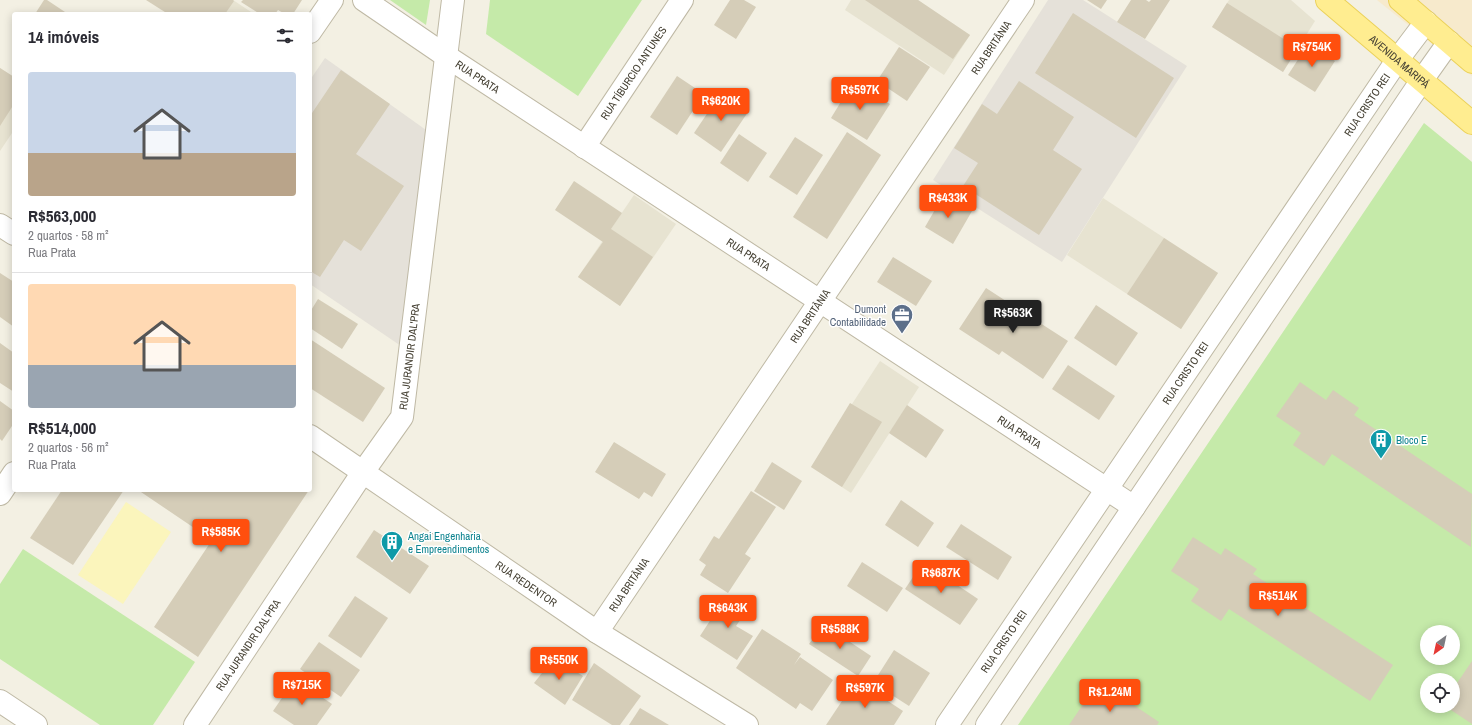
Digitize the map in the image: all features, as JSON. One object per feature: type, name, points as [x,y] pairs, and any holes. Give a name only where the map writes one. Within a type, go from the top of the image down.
[{"type":"main road","name":"AVENIDA MARIPÁ","points":[[1327,0],[1472,123]]},
{"type":"main road","points":[[1400,0],[1472,62]]},
{"type":"street","points":[[312,29],[332,0]]},
{"type":"street","name":"RUA PRATA","points":[[364,0],[584,147],[1134,507]]},
{"type":"street","name":"RUA JURANDIR DAL'PRA","points":[[195,725],[363,472],[402,417],[453,0]]},
{"type":"street","name":"RUA TÍBURCIO ANTUNES","points":[[584,147],[682,0]]},
{"type":"street","name":"RUA BRITÂNIA","points":[[597,632],[1023,0]]},
{"type":"street","name":"RUA CRISTO REI","points":[[947,725],[1398,59],[1426,22]]},
{"type":"street","points":[[987,725],[1449,42]]},
{"type":"street","points":[[0,225],[12,233]]},
{"type":"street","name":"RUA REDENTOR","points":[[312,437],[597,632],[747,725]]},
{"type":"street","points":[[0,494],[12,476]]},
{"type":"street","points":[[0,701],[36,725]]},
{"type":"shaded area","points":[[177,0],[233,0],[251,12],[169,12]]},
{"type":"shaded area","points":[[851,0],[918,0],[970,35],[944,75],[845,10]]},
{"type":"shaded area","points":[[1048,0],[1083,0],[1187,66],[1062,262],[933,180]]},
{"type":"shaded area","points":[[1229,0],[1291,0],[1315,21],[1283,72],[1212,27]]},
{"type":"shaded area","points":[[1377,0],[1472,0],[1472,76]]},
{"type":"shaded area","points":[[325,58],[426,130],[401,346],[312,285],[312,77]]},
{"type":"shaded area","points":[[0,68],[12,76],[12,133],[0,151]]},
{"type":"shaded area","points":[[634,195],[676,224],[620,306],[578,277]]},
{"type":"shaded area","points":[[1103,198],[1218,273],[1181,329],[1067,255]]},
{"type":"shaded area","points":[[880,361],[919,387],[851,493],[811,467]]},
{"type":"green space","points":[[390,0],[430,0],[426,25]]},
{"type":"green space","points":[[490,0],[642,0],[578,96],[486,34]]},
{"type":"green space","points":[[1424,123],[1472,162],[1472,725],[1018,725]]},
{"type":"green space","points":[[23,549],[195,662],[153,725],[100,725],[0,659],[0,584]]},
{"type":"sand","points":[[126,502],[171,532],[123,604],[78,575]]},
{"type":"building","points":[[44,0],[47,0],[65,12],[36,12]]},
{"type":"building","points":[[146,0],[234,1],[226,12],[165,12]]},
{"type":"building","points":[[243,0],[302,0],[294,12],[282,12],[278,10],[276,12],[257,12],[241,2]]},
{"type":"building","points":[[730,0],[744,0],[756,7],[736,39],[714,25]]},
{"type":"building","points":[[865,0],[918,0],[970,35],[953,59]]},
{"type":"building","points":[[1087,0],[1107,0],[1101,9]]},
{"type":"building","points":[[1131,0],[1146,0],[1149,2],[1151,0],[1170,0],[1145,39],[1117,22]]},
{"type":"building","points":[[1227,3],[1298,48],[1283,72],[1212,27]]},
{"type":"building","points":[[1073,13],[1174,78],[1136,138],[1035,73]]},
{"type":"building","points":[[1308,44],[1335,61],[1315,92],[1288,75]]},
{"type":"building","points":[[899,47],[930,67],[907,101],[877,81]]},
{"type":"building","points":[[0,68],[12,76],[12,107],[0,126]]},
{"type":"building","points":[[341,70],[390,104],[356,154],[404,186],[361,251],[344,240],[320,277],[312,272],[312,113]]},
{"type":"building","points":[[677,76],[704,94],[677,135],[650,117]]},
{"type":"building","points":[[1019,81],[1074,117],[1053,150],[1082,169],[1039,235],[963,186],[978,163],[954,148],[982,104],[997,114]]},
{"type":"building","points":[[853,82],[890,104],[867,140],[831,118]]},
{"type":"building","points":[[721,93],[748,112],[721,152],[694,133]]},
{"type":"building","points":[[847,132],[881,155],[827,239],[793,217]]},
{"type":"building","points":[[739,134],[767,153],[748,182],[720,163]]},
{"type":"building","points":[[795,137],[823,155],[797,195],[769,177]]},
{"type":"building","points":[[574,181],[622,213],[611,229],[653,257],[620,306],[578,277],[603,242],[555,210]]},
{"type":"building","points":[[944,194],[972,211],[953,244],[925,227]]},
{"type":"building","points":[[1164,238],[1218,273],[1181,329],[1127,294]]},
{"type":"building","points":[[893,257],[932,281],[916,306],[877,282]]},
{"type":"building","points":[[0,273],[12,281],[12,326],[0,317]]},
{"type":"building","points":[[986,288],[1068,341],[1043,379],[1002,351],[999,355],[959,329]]},
{"type":"building","points":[[318,299],[358,324],[342,349],[312,329],[312,309]]},
{"type":"building","points":[[1096,305],[1138,333],[1116,366],[1074,338]]},
{"type":"building","points":[[312,340],[385,388],[363,422],[312,389]]},
{"type":"building","points":[[0,343],[12,352],[12,391],[0,383]]},
{"type":"building","points":[[1068,365],[1115,396],[1099,420],[1052,389]]},
{"type":"building","name":"Bloco E","points":[[1300,382],[1326,400],[1333,390],[1359,408],[1354,415],[1472,494],[1471,547],[1332,454],[1324,466],[1293,445],[1301,433],[1276,416]]},
{"type":"building","points":[[0,401],[12,410],[12,426],[2,441],[0,439]]},
{"type":"building","points":[[850,403],[882,422],[842,487],[811,467]]},
{"type":"building","points":[[907,405],[944,430],[926,458],[889,433]]},
{"type":"building","points":[[614,442],[666,474],[652,497],[644,492],[639,499],[595,472]]},
{"type":"building","points":[[772,462],[802,481],[784,510],[754,491]]},
{"type":"building","points":[[751,491],[776,507],[745,554],[751,558],[728,593],[700,575],[706,565],[699,560],[714,536],[719,539]]},
{"type":"building","points":[[61,492],[123,492],[73,565],[30,538]]},
{"type":"building","points":[[141,492],[308,492],[198,657],[154,627],[212,540]]},
{"type":"building","points":[[901,500],[934,523],[918,547],[885,525]]},
{"type":"building","points":[[961,524],[1012,557],[998,580],[946,547]]},
{"type":"building","name":"Angai Engenharia e Empreendimentos","points":[[374,530],[429,566],[410,594],[356,557]]},
{"type":"building","points":[[1193,537],[1221,555],[1225,548],[1257,569],[1253,574],[1393,665],[1370,701],[1229,609],[1221,621],[1191,601],[1199,589],[1171,571]]},
{"type":"building","points":[[862,562],[903,588],[887,612],[847,586]]},
{"type":"building","points":[[923,562],[978,599],[960,625],[905,589]]},
{"type":"building","points":[[355,596],[388,618],[361,658],[328,636]]},
{"type":"building","points":[[726,596],[747,610],[736,626],[753,636],[737,660],[700,636]]},
{"type":"building","points":[[823,624],[871,656],[858,676],[809,644]]},
{"type":"building","points":[[762,629],[801,654],[794,665],[800,657],[833,680],[812,711],[800,703],[796,709],[736,668]]},
{"type":"building","points":[[319,642],[360,670],[341,697],[300,669]]},
{"type":"building","points":[[894,650],[930,673],[909,706],[873,683]]},
{"type":"building","points":[[554,658],[583,676],[565,705],[534,683]]},
{"type":"building","points":[[1472,661],[1472,724],[1456,713],[1460,713],[1460,679]]},
{"type":"building","points":[[594,663],[641,696],[620,725],[612,725],[572,700]]},
{"type":"building","points":[[295,679],[332,704],[317,725],[294,725],[273,711]]},
{"type":"building","points":[[856,680],[903,711],[894,725],[826,725]]},
{"type":"building","points":[[1094,688],[1119,704],[1123,698],[1159,722],[1157,725],[1069,725]]},
{"type":"building","points":[[640,708],[669,725],[629,725]]},
{"type":"place","name":"Dumont Contabilidade","points":[[902,334]]},
{"type":"place","name":"Bloco E","points":[[1381,460]]},
{"type":"place","name":"Angai Engenharia e Empreendimentos","points":[[392,562]]}]
